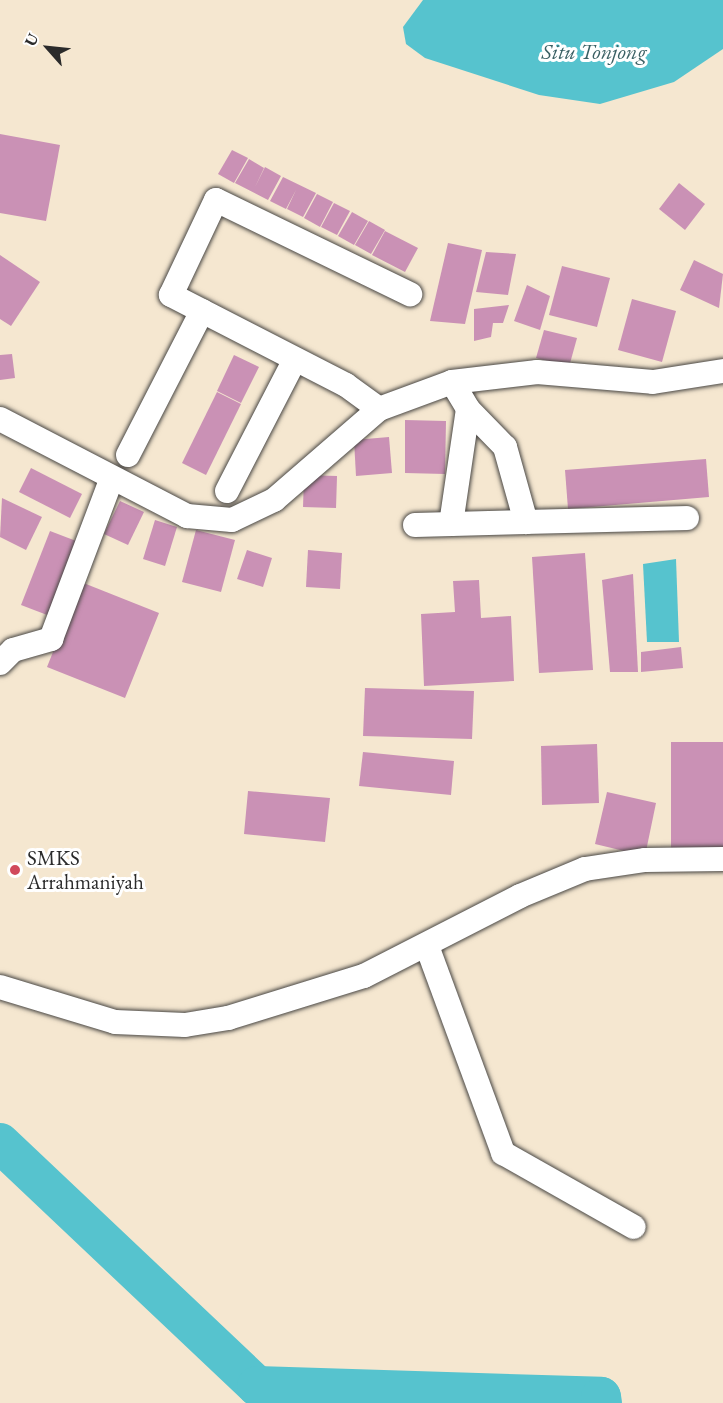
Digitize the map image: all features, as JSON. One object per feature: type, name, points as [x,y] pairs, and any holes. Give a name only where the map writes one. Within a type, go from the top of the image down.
[{"type":"street","points":[[379,409],[295,359],[171,295],[216,200],[410,294]]},
{"type":"street","points":[[128,455],[202,311]]},
{"type":"street","points":[[227,491],[295,359]]},
{"type":"street","points":[[1,422],[111,480],[187,516],[232,520],[274,500],[379,409],[452,382],[537,372],[653,382],[723,371]]},
{"type":"street","points":[[452,382],[468,410],[505,447],[526,522]]},
{"type":"street","points":[[451,524],[468,410]]},
{"type":"street","points":[[0,663],[13,650],[51,639],[111,480]]},
{"type":"street","points":[[415,525],[687,518]]},
{"type":"street","points":[[0,987],[84,1016],[185,1025],[342,983],[427,946],[520,896],[585,869],[625,861],[723,859]]},
{"type":"street","points":[[427,946],[503,1153],[634,1227]]},
{"type":"water","name":"Situ Tonjong","points":[[423,0],[723,0],[723,49],[674,82],[600,104],[539,95],[425,58],[406,44],[403,27]]},
{"type":"water","points":[[676,559],[679,642],[647,642],[643,564]]},
{"type":"building","points":[[0,134],[60,145],[46,221],[0,213]]},
{"type":"building","points":[[232,150],[248,158],[234,183],[218,174]]},
{"type":"building","points":[[249,159],[264,168],[255,187],[265,167],[281,176],[268,200],[235,183]]},
{"type":"building","points":[[283,177],[316,193],[303,217],[287,209],[296,190],[286,209],[270,201]]},
{"type":"building","points":[[679,183],[705,204],[685,230],[659,209]]},
{"type":"building","points":[[317,194],[333,202],[320,227],[304,218]]},
{"type":"building","points":[[334,203],[350,211],[337,235],[321,227]]},
{"type":"building","points":[[352,212],[368,221],[354,245],[338,236]]},
{"type":"building","points":[[369,221],[385,230],[371,254],[355,245]]},
{"type":"building","points":[[385,231],[418,248],[405,272],[372,255]]},
{"type":"building","points":[[448,243],[482,250],[465,324],[430,321]]},
{"type":"building","points":[[486,252],[516,254],[508,295],[476,292]]},
{"type":"building","points":[[0,255],[40,282],[11,326],[0,319]]},
{"type":"building","points":[[694,260],[723,274],[719,308],[680,290]]},
{"type":"building","points":[[562,266],[610,278],[597,327],[549,315]]},
{"type":"building","points":[[527,285],[550,296],[540,330],[514,321]]},
{"type":"building","points":[[632,299],[676,311],[662,362],[618,350]]},
{"type":"building","points":[[509,305],[503,323],[493,323],[491,337],[474,341],[474,309]]},
{"type":"building","points":[[544,330],[577,338],[569,367],[536,358]]},
{"type":"building","points":[[12,354],[15,378],[0,380],[0,355]]},
{"type":"building","points":[[234,355],[259,367],[241,403],[217,391]]},
{"type":"building","points":[[217,392],[241,404],[206,475],[182,463]]},
{"type":"building","points":[[405,420],[446,421],[445,474],[405,473]]},
{"type":"building","points":[[389,437],[392,473],[356,476],[354,440]]},
{"type":"building","points":[[706,459],[709,497],[568,509],[565,470]]},
{"type":"building","points":[[31,468],[82,494],[70,518],[19,492]]},
{"type":"building","points":[[304,475],[337,476],[336,508],[303,507]]},
{"type":"building","points":[[2,498],[42,517],[26,550],[0,537]]},
{"type":"building","points":[[120,501],[144,512],[128,545],[104,534]]},
{"type":"building","points":[[155,520],[177,527],[165,566],[143,559]]},
{"type":"building","points":[[196,530],[235,540],[221,592],[182,582]]},
{"type":"building","points":[[50,531],[84,544],[55,618],[21,605]]},
{"type":"building","points":[[247,550],[272,558],[263,587],[237,579]]},
{"type":"building","points":[[308,550],[342,553],[340,589],[306,587]]},
{"type":"building","points":[[585,553],[593,670],[539,673],[532,557]]},
{"type":"building","points":[[633,574],[638,672],[610,672],[602,580]]},
{"type":"building","points":[[479,580],[481,618],[511,616],[514,681],[424,686],[421,614],[455,612],[453,581]]},
{"type":"building","points":[[81,582],[159,613],[125,698],[47,667]]},
{"type":"building","points":[[681,647],[683,668],[641,672],[641,652]]},
{"type":"building","points":[[365,688],[474,691],[472,739],[363,736]]},
{"type":"building","points":[[671,742],[723,742],[723,850],[671,850]]},
{"type":"building","points":[[597,744],[599,803],[542,805],[541,746]]},
{"type":"building","points":[[363,752],[454,761],[451,795],[359,786]]},
{"type":"building","points":[[248,791],[330,798],[325,842],[244,834]]},
{"type":"building","points":[[607,792],[656,803],[645,856],[595,844]]},
{"type":"waterway","points":[[0,1143],[257,1386],[601,1397],[602,1403]]},
{"type":"place","name":"SMKS Arrahmaniyah","points":[[15,870]]}]
